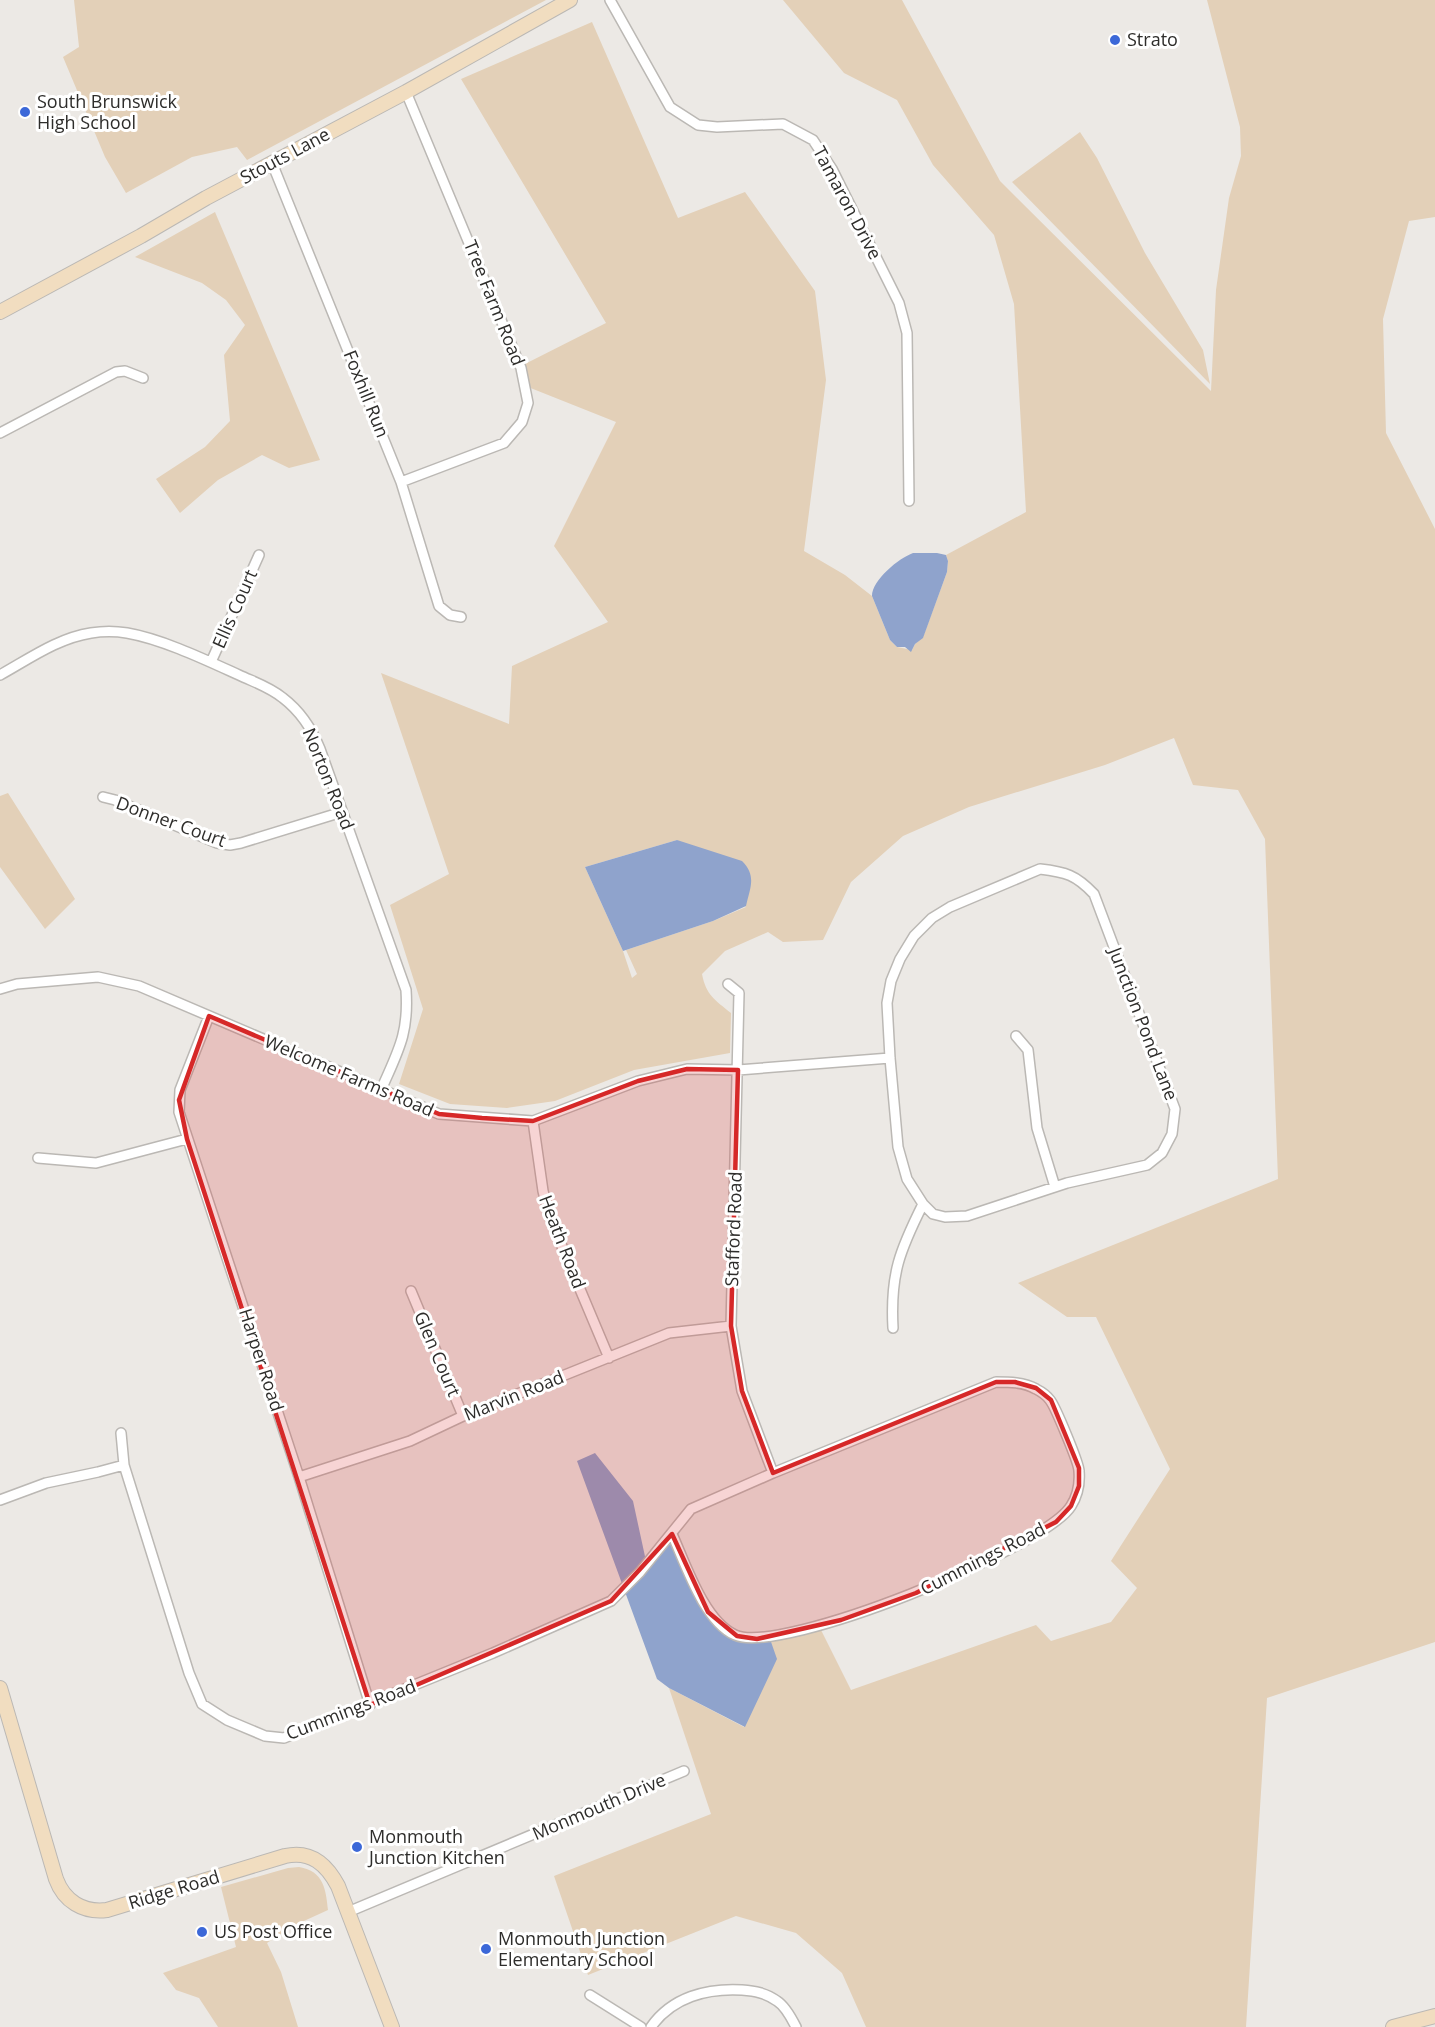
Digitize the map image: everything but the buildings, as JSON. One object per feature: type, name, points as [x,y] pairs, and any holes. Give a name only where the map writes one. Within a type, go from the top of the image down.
[{"type":"street","name":"Stouts Lane","points":[[0,312],[406,92],[570,0]]},
{"type":"street","name":"Tamaron Drive","points":[[610,0],[670,107],[698,125],[717,127],[783,124],[813,140],[832,169],[899,303],[907,333],[909,501]]},
{"type":"street","name":"Tree Farm Road","points":[[401,482],[504,443],[522,422],[528,403],[521,368],[406,92]]},
{"type":"street","name":"Foxhill Run","points":[[272,163],[401,482],[439,606],[450,615],[461,617]]},
{"type":"street","points":[[0,433],[116,372],[125,371],[143,378]]},
{"type":"street","name":"Ellis Court","points":[[211,662],[259,555]]},
{"type":"street","name":"Norton Road","points":[[0,675],[67,639],[103,632],[140,636],[211,662],[272,690],[299,713],[317,742],[406,990],[407,1016],[404,1038],[381,1089]]},
{"type":"street","name":"Donner Court","points":[[103,797],[217,843],[230,845],[342,812]]},
{"type":"street","name":"Junction Pond Lane","points":[[1040,869],[1064,872],[1081,881],[1094,894],[1175,1109],[1172,1134],[1162,1153],[1147,1165],[1054,1187],[967,1216],[945,1217],[933,1214],[923,1204],[907,1179],[898,1147],[890,1058],[887,1002],[891,981],[900,959],[914,936],[932,918],[950,907],[1040,869]]},
{"type":"street","name":"Welcome Farms Road","points":[[0,989],[17,984],[98,977],[139,986],[439,1114],[532,1121],[638,1081],[687,1069],[738,1070]]},
{"type":"street","name":"Stafford Road","points":[[728,984],[739,993],[731,1326],[742,1391],[772,1473]]},
{"type":"street","name":"Harper Road","points":[[209,1016],[180,1090],[179,1112],[299,1477],[370,1704]]},
{"type":"street","points":[[1016,1036],[1028,1050],[1037,1128],[1054,1187]]},
{"type":"street","points":[[738,1070],[890,1058]]},
{"type":"street","name":"Heath Road","points":[[532,1121],[543,1191],[550,1218],[609,1358]]},
{"type":"street","points":[[38,1158],[96,1163],[187,1139]]},
{"type":"street","points":[[893,1328],[893,1279],[903,1245],[923,1204]]},
{"type":"street","name":"Glen Court","points":[[411,1291],[463,1416]]},
{"type":"street","name":"Marvin Road","points":[[299,1477],[410,1441],[463,1416],[669,1333],[731,1326]]},
{"type":"street","name":"Cummings Road","points":[[121,1433],[124,1465],[189,1673],[202,1704],[236,1724],[265,1736],[284,1738],[370,1704],[611,1601],[625,1589],[691,1509],[772,1473],[996,1382],[1015,1382],[1036,1388],[1051,1400],[1079,1468],[1079,1486],[1071,1506],[1056,1522],[994,1556],[916,1593],[841,1620],[757,1639],[737,1636],[720,1626],[708,1612],[672,1534]]},
{"type":"street","points":[[0,1500],[46,1483],[124,1465]]},
{"type":"street","name":"Ridge Road","points":[[0,1688],[56,1879],[62,1891],[74,1903],[90,1910],[107,1910],[285,1856],[298,1854],[314,1858],[329,1870],[338,1886],[392,2027]]},
{"type":"street","name":"Monmouth Drive","points":[[348,1912],[684,1771]]},
{"type":"street","points":[[651,2027],[674,2004],[705,1991],[718,1990],[761,1992],[778,2001],[796,2027]]},
{"type":"street","points":[[591,1995],[641,2027]]},
{"type":"street","points":[[1393,2027],[1435,2016]]},
{"type":"highlighted area","points":[[209,1016],[439,1114],[533,1121],[638,1081],[687,1069],[738,1070],[731,1326],[742,1391],[773,1473],[996,1382],[1015,1382],[1036,1388],[1051,1400],[1079,1468],[1079,1486],[1071,1506],[1056,1522],[916,1593],[841,1620],[757,1639],[737,1636],[708,1612],[672,1534],[611,1601],[370,1705],[187,1139],[179,1100]]},
{"type":"shaded area","points":[[74,0],[546,0],[247,160],[237,147],[192,157],[126,193],[105,157],[63,57],[79,47]]},
{"type":"shaded area","points":[[783,0],[902,0],[1000,181],[1211,391],[1216,290],[1229,198],[1241,156],[1240,127],[1207,0],[1435,0],[1435,217],[1409,221],[1383,319],[1386,433],[1435,529],[1435,1642],[1267,1698],[1246,2027],[866,2027],[842,1973],[796,1933],[736,1916],[588,1975],[554,1876],[711,1814],[669,1688],[744,1727],[770,1639],[820,1628],[851,1690],[1036,1625],[1051,1641],[1111,1622],[1137,1588],[1111,1561],[1170,1469],[1096,1317],[1067,1317],[1018,1283],[1278,1179],[1265,839],[1238,790],[1193,785],[1174,738],[1105,765],[969,807],[903,836],[851,882],[823,940],[783,942],[768,932],[725,951],[702,974],[709,992],[731,1013],[730,1053],[634,1070],[555,1101],[507,1108],[450,1104],[399,1084],[423,1009],[390,905],[449,874],[381,673],[509,724],[512,666],[608,622],[554,546],[616,422],[523,385],[517,368],[606,323],[461,79],[592,22],[678,218],[745,192],[815,291],[826,380],[804,551],[845,575],[872,596],[890,640],[897,647],[912,650],[923,637],[947,572],[946,555],[1026,512],[1014,304],[994,235],[933,165],[897,100],[844,73]],"holes":[[[677,840],[746,907],[713,921],[626,950],[637,974],[632,978],[623,951],[585,867]]]},
{"type":"shaded area","points":[[1080,132],[1097,158],[1145,253],[1203,350],[1210,384],[1012,182]]},
{"type":"shaded area","points":[[215,212],[320,460],[289,468],[262,455],[218,480],[180,513],[156,479],[205,447],[230,421],[224,355],[245,325],[226,300],[202,283],[135,257]]},
{"type":"shaded area","points":[[8,793],[75,899],[45,929],[0,867],[0,796]]},
{"type":"shaded area","points":[[299,1867],[319,1877],[325,1889],[328,1910],[293,1926],[267,1943],[281,1972],[298,2027],[218,2027],[199,1998],[176,1990],[163,1973],[236,1947],[221,1887]]},
{"type":"water","points":[[913,553],[946,555],[948,561],[947,572],[923,638],[915,644],[911,652],[905,647],[897,647],[890,640],[872,596],[876,583],[887,570]]},
{"type":"water","points":[[677,840],[742,861],[751,877],[746,906],[713,921],[623,951],[585,867]]},
{"type":"water","points":[[595,1453],[633,1501],[646,1561],[672,1531],[719,1631],[770,1639],[777,1659],[745,1727],[669,1688],[657,1679],[577,1461]]},
{"type":"place","name":"Strato","points":[[1115,40]]},
{"type":"place","name":"South Brunswick High School","points":[[25,112]]},
{"type":"place","name":"Monmouth Junction Kitchen","points":[[357,1847]]},
{"type":"place","name":"US Post Office","points":[[202,1932]]},
{"type":"place","name":"Monmouth Junction Elementary School","points":[[486,1949]]}]
